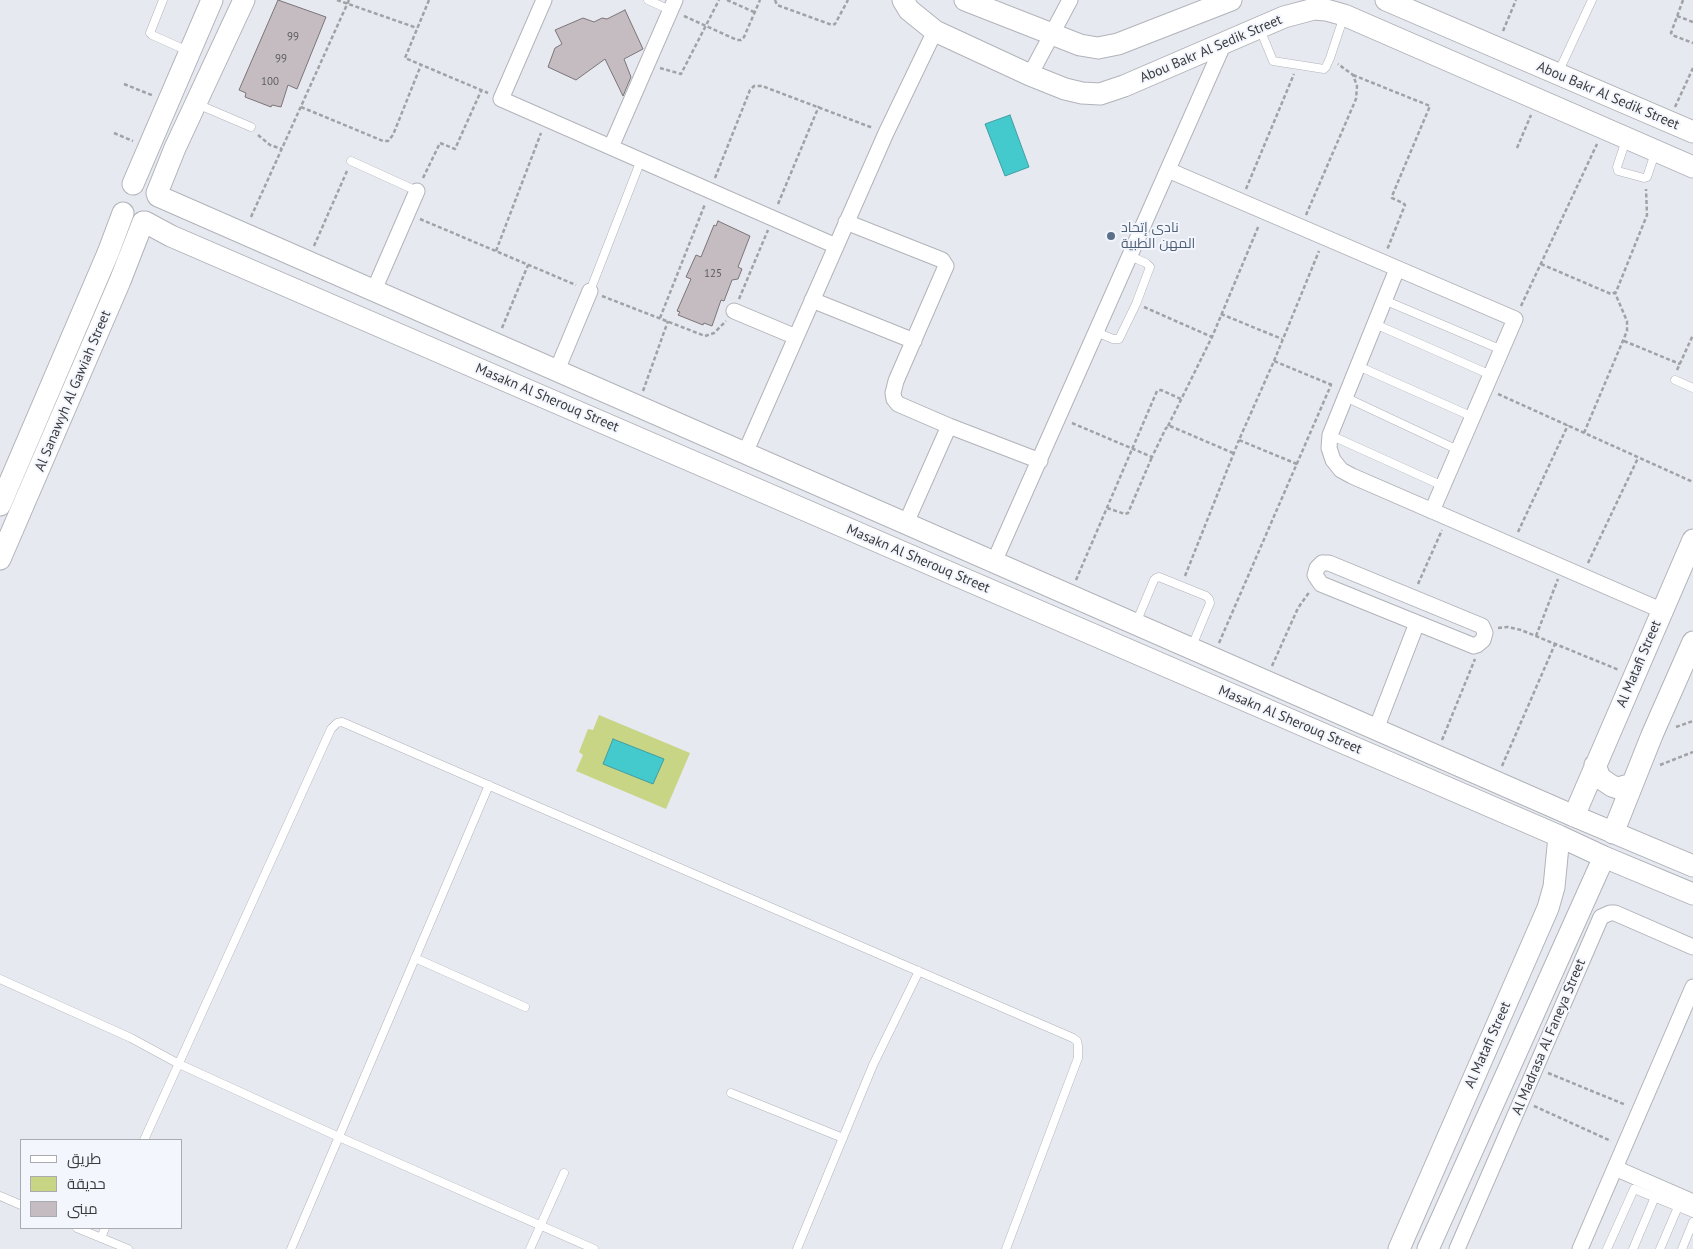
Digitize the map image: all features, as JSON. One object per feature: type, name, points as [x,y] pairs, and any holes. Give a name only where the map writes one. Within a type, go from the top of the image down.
[{"type":"street","points":[[133,184],[212,0]]},
{"type":"street","points":[[158,194],[147,184],[133,184],[125,189],[120,198],[123,213],[132,221],[144,222],[156,214],[159,205],[158,194],[175,148],[244,0]]},
{"type":"street","points":[[544,0],[501,99],[836,246]]},
{"type":"street","name":"Abou Bakr Al Sedik Street","points":[[903,0],[910,10],[935,31],[1065,89],[1082,93],[1100,94],[1124,86],[1259,28],[1284,16],[1296,6],[1326,10],[1344,15],[1693,167]]},
{"type":"street","points":[[965,0],[1089,47],[1107,47],[1231,0]]},
{"type":"street","points":[[1030,75],[1070,0]]},
{"type":"street","name":"Abou Bakr Al Sedik Street","points":[[1386,0],[1693,132]]},
{"type":"street","points":[[611,147],[672,5]]},
{"type":"street","points":[[745,453],[886,133],[935,31]]},
{"type":"street","points":[[994,562],[1224,42]]},
{"type":"street","points":[[1168,170],[1515,319],[1432,511]]},
{"type":"street","points":[[374,290],[417,191]]},
{"type":"street","name":"Masakn Al Sherouq Street","points":[[158,194],[196,213],[1574,816],[1693,866]]},
{"type":"street","name":"Al Sanawyh Al Gawiah Street","points":[[0,505],[108,253],[123,213]]},
{"type":"street","points":[[128,262],[147,244],[177,238],[196,213]]},
{"type":"street","name":"Masakn Al Sherouq Street","points":[[144,222],[177,238],[1693,894]]},
{"type":"street","name":"Al Sanawyh Al Gawiah Street","points":[[0,559],[144,222]]},
{"type":"street","points":[[846,222],[942,260],[946,264],[946,270],[894,387],[894,399],[898,404],[1040,461]]},
{"type":"street","points":[[1397,269],[1330,435],[1329,448],[1333,460],[1341,470],[1663,611]]},
{"type":"street","points":[[557,370],[590,291]]},
{"type":"street","points":[[812,300],[914,341]]},
{"type":"street","points":[[734,311],[796,337]]},
{"type":"street","points":[[906,523],[949,426]]},
{"type":"street","points":[[784,501],[795,491],[797,486],[796,475]]},
{"type":"street","points":[[818,516],[815,506],[816,500],[818,495],[828,489]]},
{"type":"street","name":"Al Matafi Street","points":[[1574,816],[1693,540]]},
{"type":"street","points":[[1322,563],[1329,563],[1412,597],[1482,633],[1477,645],[1474,646],[1321,584],[1317,578],[1317,568],[1322,563]]},
{"type":"street","points":[[1376,729],[1416,623]]},
{"type":"street","points":[[1613,832],[1693,642]]},
{"type":"street","points":[[1595,766],[1600,778],[1612,786],[1626,787],[1635,779]]},
{"type":"street","name":"Al Matafi Street","points":[[1399,1249],[1548,908],[1554,887],[1559,836]]},
{"type":"street","name":"Al Matafi Street","points":[[1435,1247],[1604,857]]},
{"type":"street","points":[[1554,887],[1573,888],[1578,892],[1583,902]]},
{"type":"street","name":"Al Madrasa Al Faneya Street","points":[[1457,1249],[1601,917],[1615,913],[1693,947]]},
{"type":"street","points":[[1580,1249],[1693,987]]},
{"type":"street","points":[[1615,1168],[1693,1202]]},
{"type":"lane","points":[[163,0],[150,33],[190,52]]},
{"type":"lane","points":[[648,0],[672,5]]},
{"type":"lane","points":[[1557,74],[1592,0]]},
{"type":"lane","points":[[1259,28],[1273,61],[1325,69],[1344,15]]},
{"type":"lane","points":[[196,103],[251,127]]},
{"type":"lane","points":[[1627,139],[1617,168],[1619,171],[1644,178],[1647,176],[1656,151]]},
{"type":"lane","points":[[590,291],[641,160]]},
{"type":"lane","points":[[351,161],[417,191]]},
{"type":"lane","points":[[1096,332],[1113,339],[1119,339],[1136,304],[1150,267],[1146,263],[1130,256]]},
{"type":"lane","points":[[1384,300],[1502,350]]},
{"type":"lane","points":[[1374,324],[1488,382]]},
{"type":"lane","points":[[1358,366],[1473,417]]},
{"type":"lane","points":[[1675,380],[1693,388]]},
{"type":"lane","points":[[1346,395],[1458,450]]},
{"type":"lane","points":[[1330,435],[1443,486]]},
{"type":"lane","points":[[1136,624],[1155,579],[1160,577],[1206,596],[1210,601],[1191,648]]},
{"type":"lane","points":[[144,1139],[331,729],[337,723],[342,722],[1073,1038],[1078,1046],[1078,1058],[1006,1249]]},
{"type":"lane","points":[[291,1249],[489,785]]},
{"type":"lane","points":[[415,958],[525,1007]]},
{"type":"lane","points":[[797,1249],[873,1065],[919,971]]},
{"type":"lane","points":[[0,979],[131,1038],[179,1064],[339,1137],[594,1249]]},
{"type":"lane","points":[[731,1093],[843,1138]]},
{"type":"lane","points":[[530,1249],[564,1173]]},
{"type":"lane","points":[[1608,1249],[1632,1190],[1636,1189],[1693,1213]]},
{"type":"lane","points":[[0,1196],[20,1205]]},
{"type":"lane","points":[[1633,1249],[1655,1197]]},
{"type":"lane","points":[[1660,1249],[1678,1207]]},
{"type":"lane","points":[[1682,1249],[1693,1222]]},
{"type":"lane","points":[[79,1229],[128,1249]]},
{"type":"lane","points":[[101,1238],[105,1229]]},
{"type":"path","points":[[337,0],[348,2],[417,28]]},
{"type":"path","points":[[430,0],[405,56],[407,59],[501,99]]},
{"type":"path","points":[[647,63],[681,74],[719,0]]},
{"type":"path","points":[[727,0],[754,12]]},
{"type":"path","points":[[672,5],[706,26],[740,40],[744,37],[760,0]]},
{"type":"path","points":[[775,0],[777,5],[832,25],[835,24],[848,0]]},
{"type":"path","points":[[1497,47],[1516,0]]},
{"type":"path","points":[[1683,0],[1670,30],[1672,35],[1693,42]]},
{"type":"path","points":[[244,233],[348,2]]},
{"type":"path","points":[[1677,16],[1693,22]]},
{"type":"path","points":[[1330,58],[1353,76],[1430,106],[1392,196],[1392,198],[1403,203],[1405,206],[1382,263]]},
{"type":"path","points":[[301,107],[383,142],[388,141],[393,136],[420,65]]},
{"type":"path","points":[[1241,202],[1298,66]]},
{"type":"path","points":[[1668,122],[1693,68]]},
{"type":"path","points":[[1300,227],[1356,99],[1357,86],[1353,76]]},
{"type":"path","points":[[124,84],[169,102]]},
{"type":"path","points":[[750,90],[754,86],[762,86],[819,106],[886,133]]},
{"type":"path","points":[[417,191],[440,143],[455,149],[481,91]]},
{"type":"path","points":[[1517,148],[1537,100]]},
{"type":"path","points":[[496,251],[547,119]]},
{"type":"path","points":[[251,127],[259,137],[270,145],[282,149]]},
{"type":"path","points":[[1515,319],[1604,129]]},
{"type":"path","points":[[308,261],[351,161]]},
{"type":"path","points":[[1615,293],[1647,215],[1648,202],[1644,178]]},
{"type":"path","points":[[1106,508],[1125,514],[1128,512],[1152,457],[1212,337],[1264,212]]},
{"type":"path","points":[[407,213],[590,291],[706,336],[719,329],[734,311]]},
{"type":"path","points":[[1181,586],[1233,453],[1274,360],[1324,238]]},
{"type":"path","points":[[1541,264],[1611,294],[1615,293]]},
{"type":"path","points":[[495,343],[528,265]]},
{"type":"path","points":[[1584,433],[1627,331],[1627,321],[1615,293]]},
{"type":"path","points":[[1136,304],[1212,337]]},
{"type":"path","points":[[1221,314],[1282,339]]},
{"type":"path","points":[[637,406],[668,321]]},
{"type":"path","points":[[1675,380],[1674,377],[1693,335]]},
{"type":"path","points":[[1624,341],[1680,364]]},
{"type":"path","points":[[1274,360],[1332,385],[1346,395]]},
{"type":"path","points":[[1488,382],[1568,426],[1693,482]]},
{"type":"path","points":[[1213,657],[1332,385]]},
{"type":"path","points":[[1069,595],[1157,391],[1162,390],[1181,399]]},
{"type":"path","points":[[1059,417],[1152,457]]},
{"type":"path","points":[[1168,426],[1233,453]]},
{"type":"path","points":[[1512,545],[1568,426]]},
{"type":"path","points":[[1240,440],[1297,465]]},
{"type":"path","points":[[1582,576],[1638,458]]},
{"type":"path","points":[[1412,597],[1447,517]]},
{"type":"path","points":[[1536,636],[1562,567]]},
{"type":"path","points":[[1265,680],[1298,608],[1310,592],[1317,578]]},
{"type":"path","points":[[1436,755],[1482,633],[1495,628],[1508,627],[1536,636],[1634,676]]},
{"type":"path","points":[[1495,781],[1555,644]]},
{"type":"path","points":[[1635,779],[1693,752]]},
{"type":"path","points":[[1536,1067],[1640,1111]]},
{"type":"path","points":[[1521,1100],[1624,1147]]},
{"type":"green space","points":[[599,715],[690,753],[666,809],[576,771],[583,755],[579,752],[588,729],[593,730]]},
{"type":"water","points":[[1010,115],[1029,167],[1005,176],[985,124]]},
{"type":"water","points":[[613,739],[664,759],[653,784],[603,764]]},
{"type":"building","points":[[278,0],[326,17],[297,89],[288,85],[281,107],[272,105],[271,107],[245,97],[246,93],[239,90]]},
{"type":"building","points":[[625,10],[643,49],[624,59],[631,77],[623,96],[605,59],[576,80],[548,67],[555,48],[562,44],[555,30],[583,18],[594,22],[602,18],[607,19]]},
{"type":"building","points":[[718,221],[750,236],[738,267],[742,269],[738,279],[732,280],[724,301],[721,300],[712,326],[704,323],[703,325],[678,315],[680,312],[677,311],[691,279],[686,277],[696,255],[701,257],[714,225],[716,226]]},
{"type":"place","name":"نادى إتحاد المهن الطبية","points":[[1111,236]]}]
